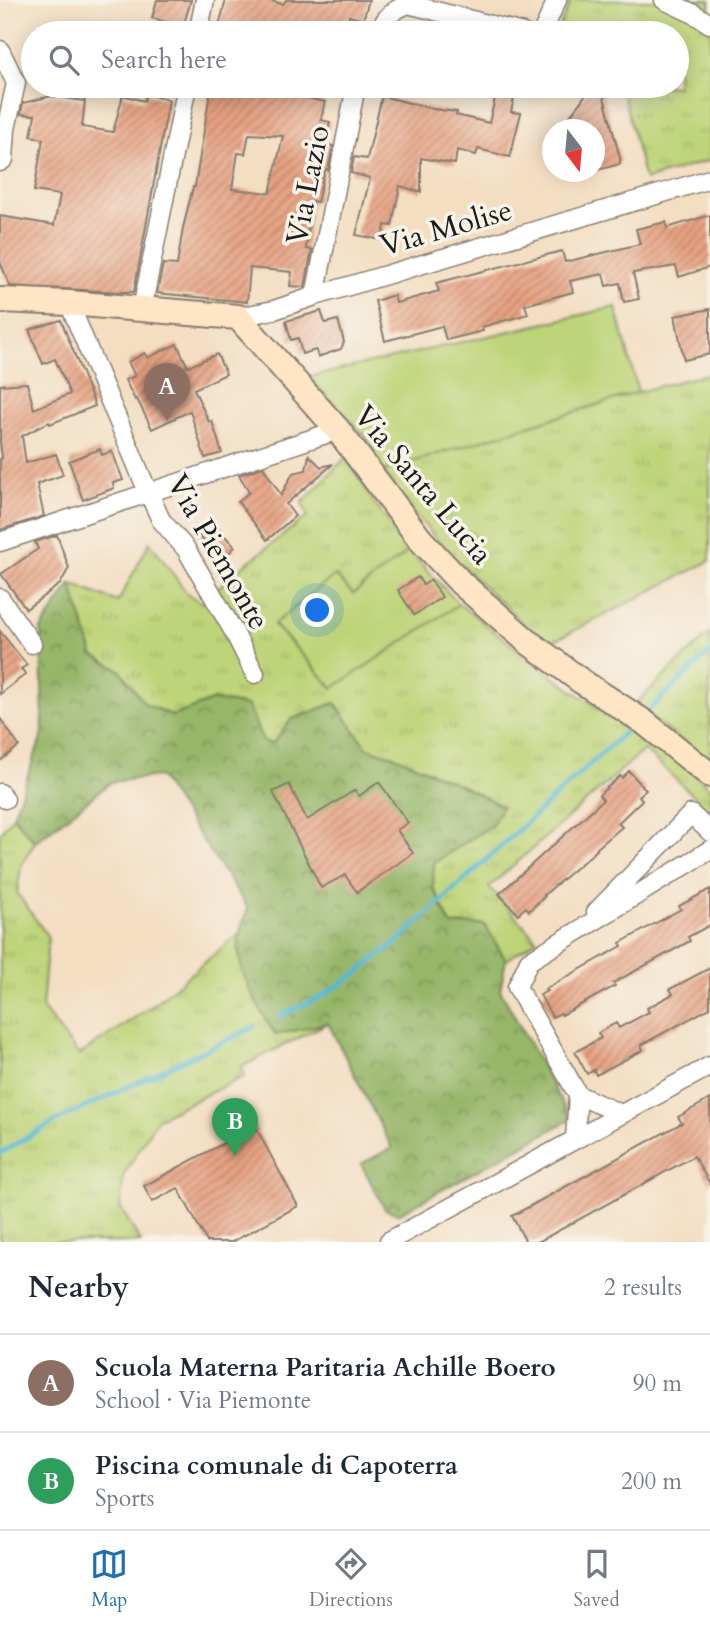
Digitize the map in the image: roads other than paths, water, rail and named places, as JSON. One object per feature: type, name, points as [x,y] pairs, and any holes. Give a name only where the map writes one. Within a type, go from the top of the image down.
[{"type":"street","points":[[201,21],[205,0]]},
{"type":"street","points":[[547,21],[557,0]]},
{"type":"street","points":[[664,0],[710,24]]},
{"type":"street","points":[[384,21],[395,9],[408,4],[475,21]]},
{"type":"street","points":[[0,50],[16,82],[6,129],[4,159],[0,162]]},
{"type":"street","points":[[142,309],[185,98]]},
{"type":"street","name":"Via Lazio","points":[[315,296],[354,98]]},
{"type":"street","name":"Via Molise","points":[[238,317],[274,310],[710,179]]},
{"type":"street","points":[[0,300],[238,317]]},
{"type":"street","name":"Via Piemonte","points":[[69,303],[161,520],[186,549],[255,674]]},
{"type":"street","name":"Via Santa Lucia","points":[[238,317],[338,430],[420,540],[461,583],[527,641],[581,681],[644,722],[710,775]]},
{"type":"street","points":[[0,542],[338,430]]},
{"type":"street","points":[[0,598],[33,645]]},
{"type":"street","points":[[576,932],[691,814],[710,832]]},
{"type":"street","points":[[575,1139],[578,1096],[517,987],[529,961],[710,850]]},
{"type":"street","points":[[389,1241],[710,1066]]},
{"type":"street","points":[[578,1096],[621,1114]]},
{"type":"waterway","points":[[650,709],[710,652]]},
{"type":"waterway","points":[[280,1016],[319,998],[356,974],[399,940],[626,731]]},
{"type":"waterway","points":[[0,1153],[56,1121],[254,1027]]},
{"type":"place","name":"Scuola Materna Paritaria Achille Boero","points":[[167,421]]},
{"type":"place","name":"Piscina comunale di Capoterra","points":[[235,1156]]}]
